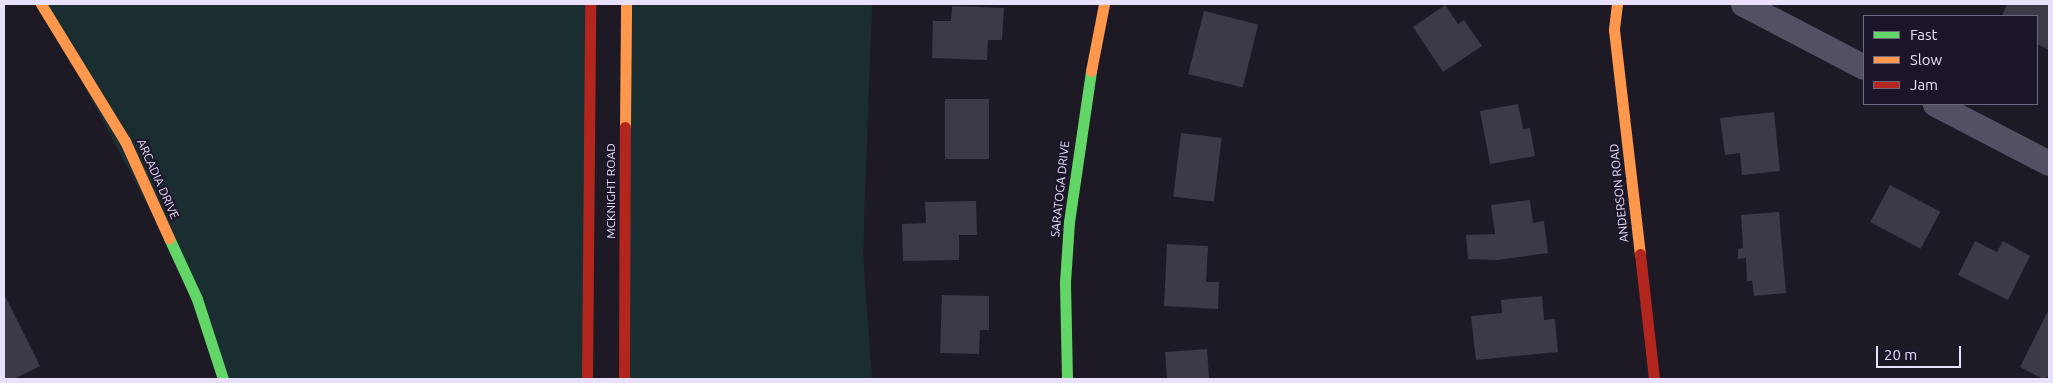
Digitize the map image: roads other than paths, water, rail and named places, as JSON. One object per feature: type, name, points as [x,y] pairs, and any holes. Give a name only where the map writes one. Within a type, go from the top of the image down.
[{"type":"main road","name":"ARCADIA DRIVE","points":[[42,4],[126,141],[197,299],[223,379]]},
{"type":"main road","name":"MCKNIGHT ROAD","points":[[587,379],[590,4]]},
{"type":"main road","name":"MCKNIGHT ROAD","points":[[624,379],[626,4]]},
{"type":"main road","name":"SARATOGA DRIVE","points":[[1068,379],[1065,282],[1070,212],[1082,120],[1104,4]]},
{"type":"main road","name":"ANDERSON ROAD","points":[[1613,5],[1614,30],[1654,379]]},
{"type":"street","points":[[1743,4],[1863,66]]},
{"type":"street","points":[[1937,105],[2049,163]]}]
